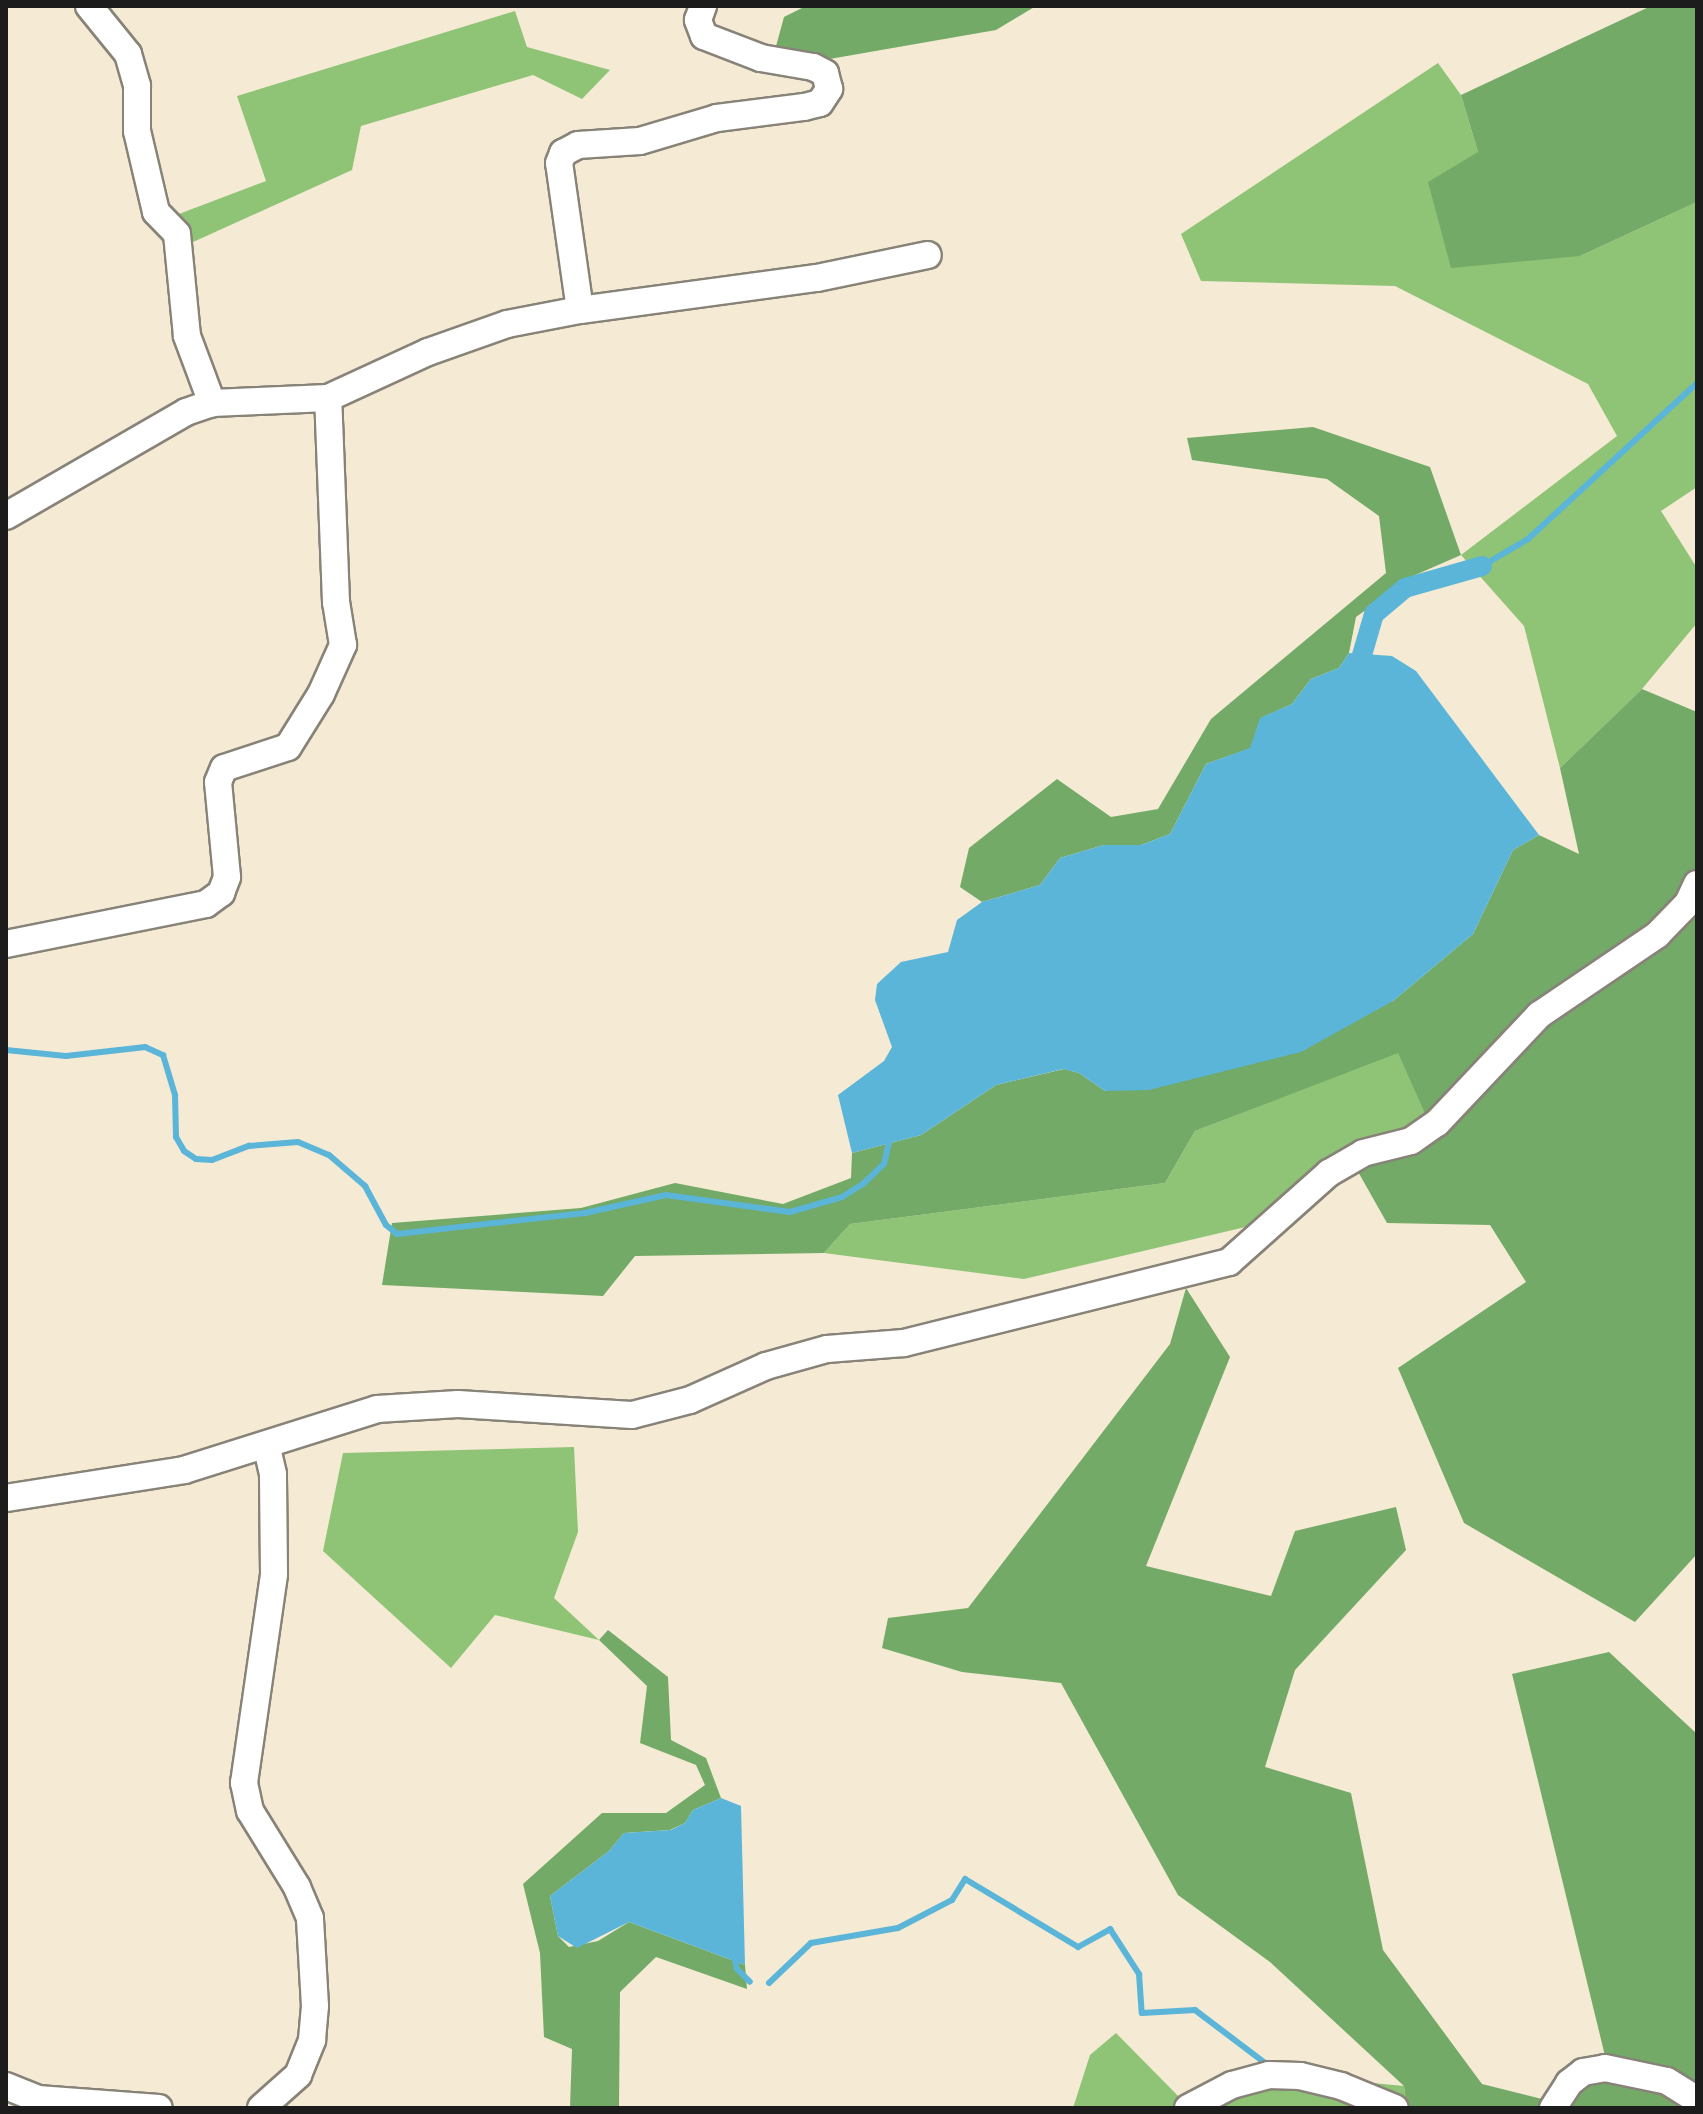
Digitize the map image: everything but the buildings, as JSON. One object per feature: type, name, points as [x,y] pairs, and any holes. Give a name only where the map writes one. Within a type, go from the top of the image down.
[{"type":"street","points":[[89,6],[128,54],[137,86],[137,131],[156,212],[177,234],[187,336],[212,403]]},
{"type":"street","points":[[580,310],[559,163],[563,153],[578,145],[640,141],[717,118],[804,107],[820,103],[829,89],[825,73],[813,67],[761,58],[704,36],[698,20],[703,6]]},
{"type":"street","points":[[6,516],[186,412],[212,403],[328,398],[428,352],[507,324],[580,310],[803,281],[928,255]]},
{"type":"street","points":[[6,944],[206,904],[221,893],[227,877],[218,782],[224,768],[288,747],[343,645],[336,602],[328,398]]},
{"type":"street","points":[[6,1498],[184,1470],[267,1448],[377,1409],[458,1404],[632,1415],[690,1400],[766,1366],[827,1349],[919,1339],[1229,1262],[1329,1173],[1363,1153],[1411,1141],[1437,1123],[1539,1015],[1657,935],[1688,903],[1697,884]]},
{"type":"street","points":[[261,2108],[298,2075],[312,2040],[315,2006],[310,1918],[297,1887],[250,1811],[244,1783],[274,1574],[273,1474],[267,1448]]},
{"type":"street","points":[[1553,2108],[1569,2083],[1583,2072],[1605,2068],[1667,2081],[1697,2100]]},
{"type":"street","points":[[1188,2108],[1232,2085],[1269,2075],[1300,2076],[1341,2086],[1395,2108]]},
{"type":"street","points":[[6,2086],[38,2099],[159,2108]]},
{"type":"green space","points":[[806,6],[1036,6],[996,30],[818,61],[775,50],[784,17]]},
{"type":"green space","points":[[1651,6],[1697,6],[1697,202],[1580,256],[1451,268],[1428,182],[1478,152],[1461,95]]},
{"type":"green space","points":[[515,11],[527,47],[610,70],[582,99],[533,75],[361,126],[352,170],[182,247],[171,217],[266,181],[237,96]]},
{"type":"green space","points":[[1438,63],[1461,95],[1478,152],[1580,256],[1697,202],[1697,487],[1661,511],[1697,568],[1697,623],[1642,689],[1560,768],[1524,626],[1461,555],[1617,436],[1588,384],[1395,286],[1201,281],[1181,234]]},
{"type":"green space","points":[[1313,427],[1430,467],[1461,555],[1413,576],[1356,617],[1349,653],[1339,668],[1311,679],[1292,704],[1261,718],[1251,748],[1206,764],[1170,834],[1141,845],[1104,845],[1060,858],[1040,885],[982,902],[960,887],[969,848],[1057,779],[1111,817],[1158,809],[1211,719],[1386,573],[1379,516],[1327,479],[1192,460],[1187,438]]},
{"type":"green space","points":[[1642,689],[1697,712],[1697,1554],[1635,1622],[1464,1523],[1398,1368],[1526,1282],[1490,1225],[1387,1223],[1348,1154],[1428,1120],[1398,1053],[1195,1131],[1165,1183],[850,1224],[824,1253],[635,1256],[603,1296],[382,1285],[392,1223],[581,1208],[675,1183],[783,1204],[851,1178],[852,1153],[921,1135],[996,1085],[1064,1069],[1079,1073],[1105,1091],[1393,1001],[1473,934],[1513,850],[1539,835],[1579,854],[1560,768]]},
{"type":"green space","points":[[1398,1052],[1429,1120],[1254,1225],[1024,1279],[824,1253],[850,1224],[1165,1183],[1195,1131]]},
{"type":"green space","points":[[1186,1288],[1230,1357],[1146,1566],[1271,1596],[1295,1531],[1396,1507],[1406,1550],[1295,1670],[1265,1767],[1351,1793],[1383,1950],[1482,2084],[1542,2099],[1606,2060],[1512,1674],[1609,1652],[1697,1734],[1697,2108],[1407,2108],[1404,2086],[1270,1962],[1178,1895],[1061,1683],[962,1672],[882,1648],[888,1618],[968,1608],[1170,1344]]},
{"type":"green space","points":[[574,1447],[578,1532],[554,1598],[599,1640],[495,1615],[451,1668],[323,1551],[343,1453]]},
{"type":"green space","points":[[608,1630],[668,1677],[671,1740],[706,1758],[721,1798],[693,1810],[685,1823],[670,1830],[624,1833],[609,1851],[550,1896],[558,1936],[569,1947],[598,1941],[629,1922],[745,1965],[747,1989],[656,1957],[620,1992],[619,2108],[570,2108],[572,2049],[544,2037],[540,1953],[523,1884],[602,1813],[666,1813],[705,1785],[696,1765],[640,1743],[647,1686],[599,1640]]},
{"type":"green space","points":[[1116,2033],[1186,2104],[1247,2071],[1404,2086],[1407,2108],[1073,2108],[1090,2055]]},
{"type":"water","points":[[1349,653],[1392,656],[1416,671],[1539,835],[1513,850],[1473,934],[1393,1001],[1301,1052],[1149,1090],[1105,1091],[1079,1073],[1063,1069],[996,1085],[921,1135],[852,1153],[838,1095],[884,1061],[892,1047],[875,1000],[877,984],[901,962],[948,952],[957,920],[982,902],[1040,885],[1060,858],[1104,845],[1141,845],[1170,834],[1206,764],[1250,748],[1260,718],[1292,704],[1311,679],[1339,668]]},
{"type":"water","points":[[721,1798],[741,1806],[745,1965],[629,1922],[577,1948],[558,1936],[550,1896],[609,1851],[624,1833],[671,1830],[685,1823],[693,1810]]},
{"type":"waterway","points":[[1482,566],[1528,539],[1697,383]]},
{"type":"waterway","points":[[1355,679],[1374,614],[1405,588],[1482,566]]},
{"type":"waterway","points":[[6,1050],[66,1056],[145,1047],[163,1055],[175,1095],[176,1137],[184,1151],[196,1159],[212,1160],[249,1146],[298,1142],[329,1155],[365,1186],[386,1225],[397,1234],[585,1213],[666,1195],[790,1212],[842,1197],[863,1184],[884,1164],[890,1137]]},
{"type":"waterway","points":[[769,1983],[811,1943],[898,1928],[952,1900],[965,1879],[1078,1947],[1110,1929],[1139,1974],[1142,2013],[1195,2010],[1269,2066]]},
{"type":"waterway","points":[[734,1956],[737,1969],[750,1982]]}]
